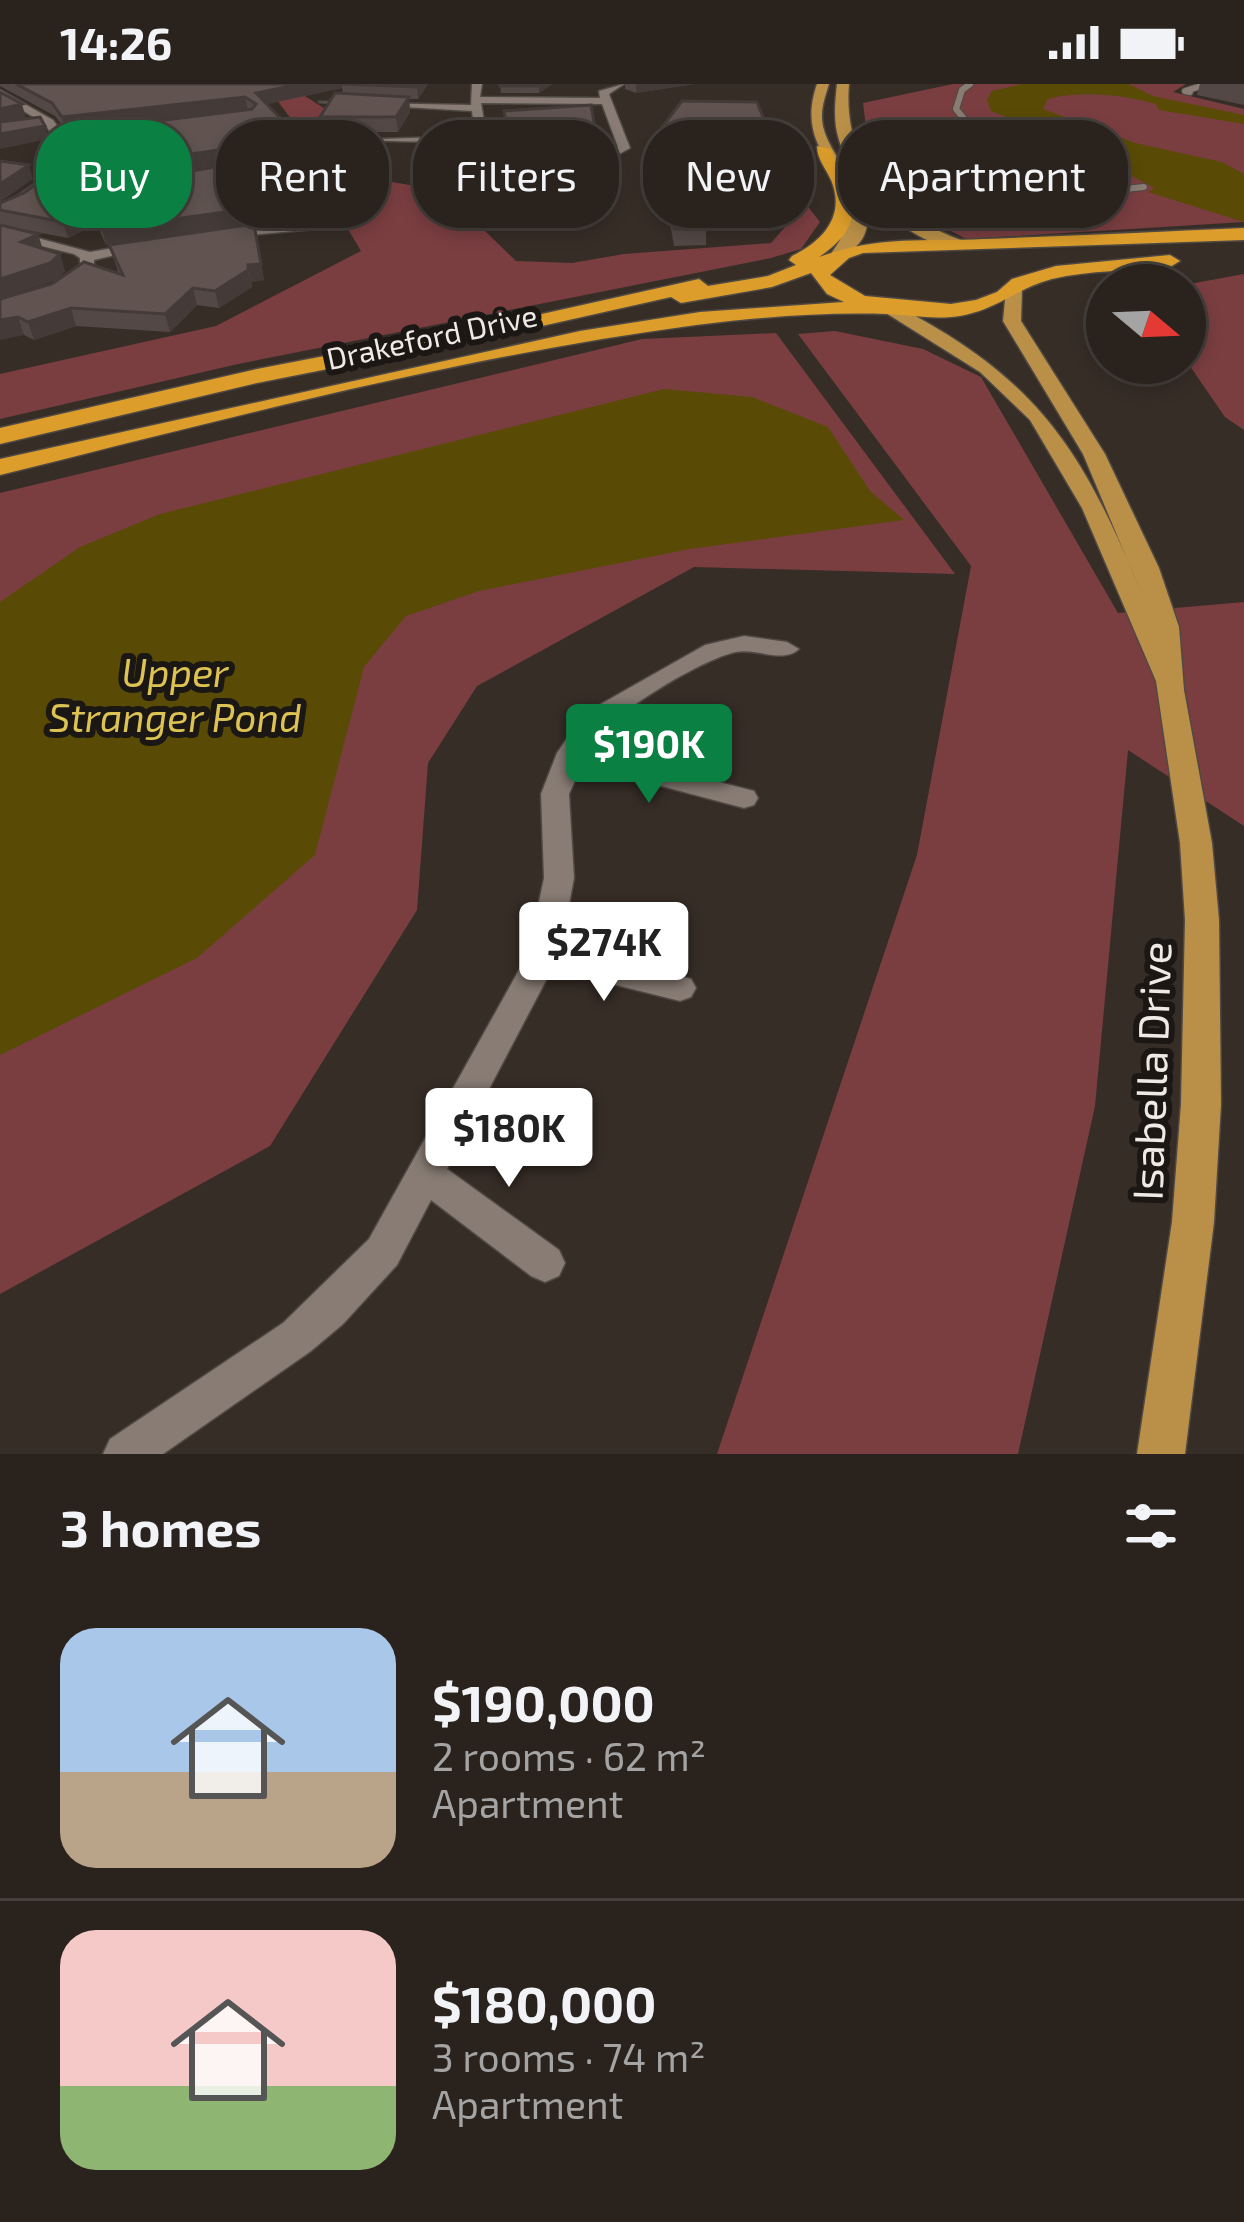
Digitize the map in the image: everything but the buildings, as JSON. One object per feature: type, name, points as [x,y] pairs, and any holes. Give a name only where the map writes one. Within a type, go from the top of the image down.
[{"type":"highway","points":[[533,322],[759,272],[814,254],[836,234],[845,206],[841,184],[823,149]]},
{"type":"highway","points":[[961,246],[1244,233]]},
{"type":"highway","name":"Drakeford Drive","points":[[0,436],[257,376],[772,281],[836,256],[886,245],[961,246]]},
{"type":"highway","points":[[961,246],[1012,265],[1021,276],[1017,286]]},
{"type":"highway","points":[[1017,286],[1073,270],[1244,255]]},
{"type":"highway","points":[[836,256],[819,276],[827,288],[885,308]]},
{"type":"highway","name":"Drakeford Drive","points":[[0,467],[197,419],[606,333],[762,310],[966,308],[1017,286]]},
{"type":"main road","points":[[845,89],[844,144],[876,193],[908,222],[961,246]]},
{"type":"main road","points":[[820,90],[814,116],[823,149],[858,195],[862,212],[859,231],[836,256]]},
{"type":"main road","name":"Isabella Drive","points":[[1017,286],[1012,321],[1094,454],[1147,568],[1166,627],[1170,690],[1197,862],[1202,1104],[1193,1222],[1161,1454]]},
{"type":"main road","name":"Isabella Drive","points":[[885,308],[970,356],[1036,414],[1089,502],[1170,690]]},
{"type":"street","points":[[477,84],[478,120]]},
{"type":"street","points":[[613,120],[603,93],[619,84]]},
{"type":"street","points":[[1,87],[46,120]]},
{"type":"street","points":[[324,102],[606,101]]},
{"type":"street","points":[[24,126],[36,124]]},
{"type":"street","points":[[0,213],[36,189]]},
{"type":"street","points":[[193,238],[291,228]]},
{"type":"street","points":[[0,232],[87,257],[170,242]]},
{"type":"street","points":[[72,282],[87,270],[87,257]]},
{"type":"street","points":[[125,1454],[329,1310],[383,1252],[544,955],[559,878],[554,794],[570,753],[610,710],[714,650],[744,643],[787,649]]},
{"type":"street","points":[[570,753],[744,798]]},
{"type":"street","points":[[544,955],[680,988]]},
{"type":"street","points":[[428,1176],[545,1263]]},
{"type":"lane","points":[[965,120],[956,109],[970,84]]},
{"type":"lane","points":[[1190,92],[1185,91],[1214,84]]},
{"type":"lane","points":[[1128,190],[1144,188]]},
{"type":"shaded area","points":[[265,84],[286,84],[330,112],[326,120],[292,120]]},
{"type":"shaded area","points":[[953,84],[1186,84],[1173,92],[1244,109],[1244,222],[966,239],[946,228],[1128,228],[1128,120],[865,120],[863,103]]},
{"type":"shaded area","points":[[389,181],[413,186],[413,228],[482,228],[516,261],[572,263],[624,254],[771,243],[784,228],[814,228],[814,214],[820,222],[801,249],[771,258],[238,364],[0,419],[0,374],[216,326],[361,251],[347,228],[389,228]]},
{"type":"shaded area","points":[[1244,274],[1244,430],[1225,417],[1202,384],[1206,384],[1206,281]]},
{"type":"shaded area","points":[[835,331],[923,349],[981,377],[1118,613],[1244,602],[1244,826],[1128,750],[1095,1106],[1018,1454],[717,1454],[917,855],[971,566],[798,334]]},
{"type":"shaded area","points":[[776,333],[955,574],[694,567],[477,686],[428,763],[417,910],[270,1146],[0,1294],[0,493],[642,339]]},
{"type":"water","points":[[1022,84],[1129,84],[1153,96],[1244,115],[1244,124],[1159,110],[1156,104],[1130,98],[1088,94],[1048,99],[1043,109],[1073,120],[1014,120],[991,111],[987,100],[992,91]]},
{"type":"water","points":[[1128,140],[1222,162],[1244,174],[1244,222],[1148,192],[1154,189],[1128,174]]},
{"type":"water","name":"Upper Stranger Pond","points":[[664,389],[752,397],[828,427],[870,491],[904,520],[690,549],[479,591],[406,616],[364,667],[315,855],[197,958],[0,1055],[0,602],[80,547],[160,514]]}]
